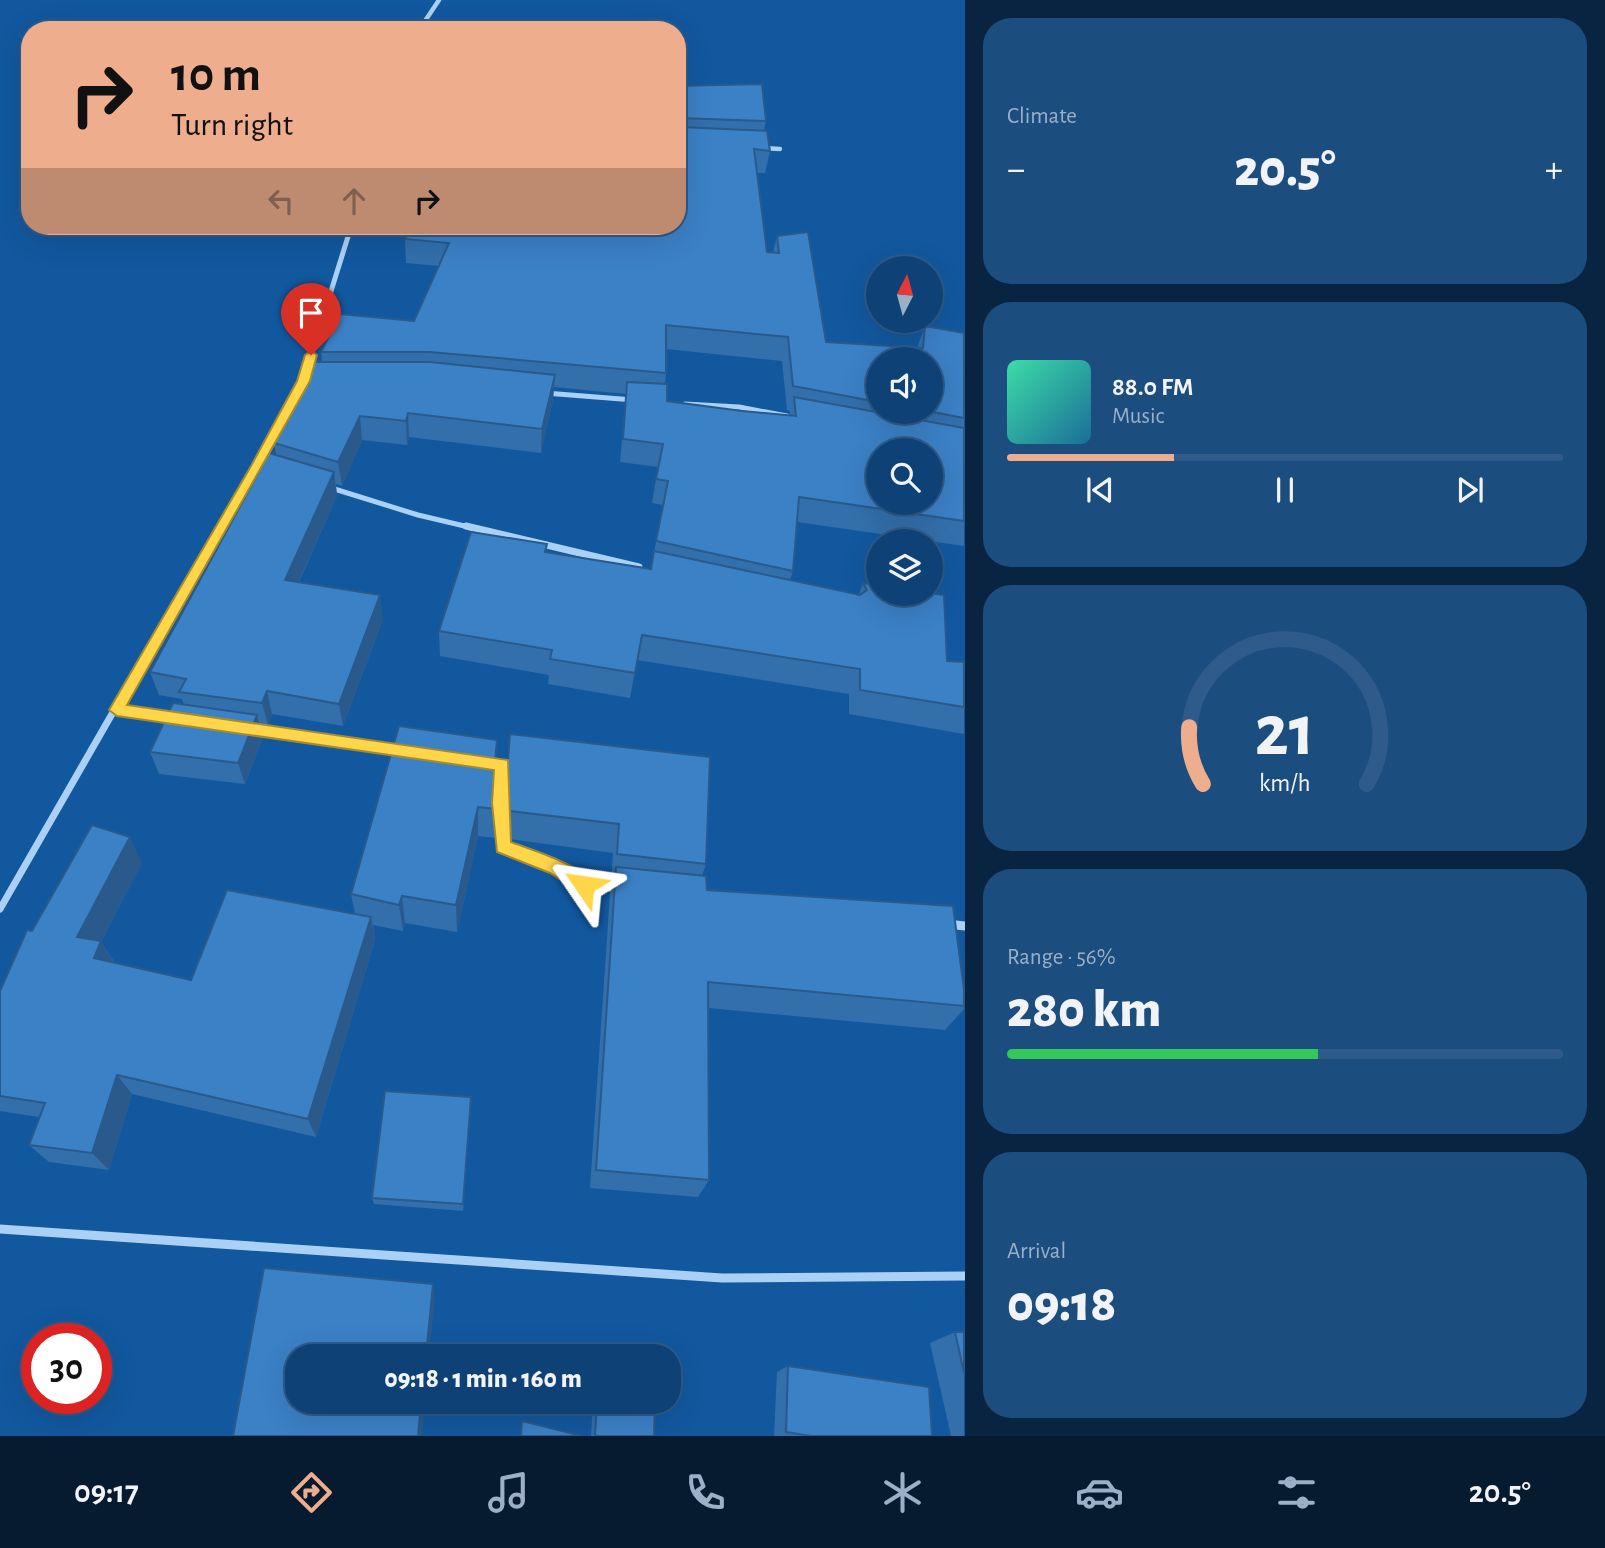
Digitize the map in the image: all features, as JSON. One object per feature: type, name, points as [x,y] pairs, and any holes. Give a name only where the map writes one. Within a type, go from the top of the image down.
[{"type":"street","points":[[425,21],[439,0]]},
{"type":"street","points":[[754,148],[780,149]]},
{"type":"street","points":[[0,909],[258,466],[303,381],[348,235]]},
{"type":"street","points":[[303,381],[316,381]]},
{"type":"street","points":[[539,392],[646,401]]},
{"type":"street","points":[[673,403],[739,407],[792,417]]},
{"type":"street","points":[[258,466],[270,469]]},
{"type":"street","points":[[319,484],[418,515],[647,569]]},
{"type":"street","points":[[117,710],[184,720]]},
{"type":"street","points":[[239,728],[411,752]]},
{"type":"street","points":[[477,761],[503,765],[500,803],[503,847],[557,868],[584,885],[625,889]]},
{"type":"street","points":[[937,923],[964,926]]},
{"type":"street","points":[[0,1230],[722,1278],[964,1276]]},
{"type":"building","points":[[762,84],[766,121],[686,118],[686,86]]},
{"type":"building","points":[[686,127],[767,131],[770,151],[754,149],[767,252],[779,253],[777,236],[808,232],[826,342],[907,347],[866,347],[866,400],[793,386],[788,337],[666,325],[666,373],[430,352],[321,352],[340,314],[414,321],[449,243],[405,239],[407,235],[686,235]]},
{"type":"building","points":[[943,329],[964,333],[964,418],[943,414],[943,347],[923,347],[924,333],[943,333]]},
{"type":"building","points":[[315,362],[430,362],[555,375],[542,429],[408,413],[406,421],[360,416],[338,462],[274,443]]},
{"type":"building","points":[[627,382],[667,384],[667,401],[796,416],[794,397],[866,410],[866,424],[942,424],[964,428],[964,521],[923,515],[943,515],[943,438],[866,438],[866,507],[799,497],[793,571],[656,541],[668,481],[656,479],[663,444],[623,439]]},
{"type":"building","points":[[269,453],[334,472],[285,580],[380,595],[339,704],[267,691],[262,703],[179,692],[186,679],[150,672]]},
{"type":"building","points":[[471,532],[547,544],[545,552],[651,569],[654,551],[860,595],[866,591],[866,606],[943,606],[944,595],[947,661],[964,662],[964,707],[860,690],[860,669],[642,635],[635,673],[550,659],[552,650],[439,631]]},
{"type":"building","points":[[173,703],[257,715],[238,763],[150,752]]},
{"type":"building","points":[[399,726],[497,740],[494,772],[497,809],[478,807],[456,905],[402,896],[399,905],[351,894]]},
{"type":"building","points":[[510,734],[710,757],[706,864],[617,854],[619,824],[510,811],[507,773]]},
{"type":"building","points":[[92,825],[130,837],[77,937],[101,941],[94,958],[191,980],[227,890],[371,917],[308,1119],[117,1075],[92,1153],[29,1145],[45,1103],[0,1096],[0,991],[27,930],[32,931]]},
{"type":"building","points":[[616,867],[706,876],[707,890],[953,906],[964,1006],[708,982],[709,1180],[596,1170]]},
{"type":"building","points":[[385,1091],[471,1097],[463,1204],[372,1198]]},
{"type":"building","points":[[264,1268],[433,1284],[427,1344],[285,1344],[285,1414],[420,1414],[418,1436],[233,1436]]},
{"type":"building","points":[[955,1332],[964,1332],[964,1373]]},
{"type":"building","points":[[788,1366],[929,1387],[932,1436],[811,1436],[786,1432]]},
{"type":"building","points":[[596,1414],[655,1414],[654,1436],[595,1436]]},
{"type":"building","points":[[522,1421],[582,1436],[521,1436]]},
{"type":"route","points":[[311,355],[303,381],[258,466],[117,710],[503,765],[500,803],[503,847],[557,868],[584,885]]}]
